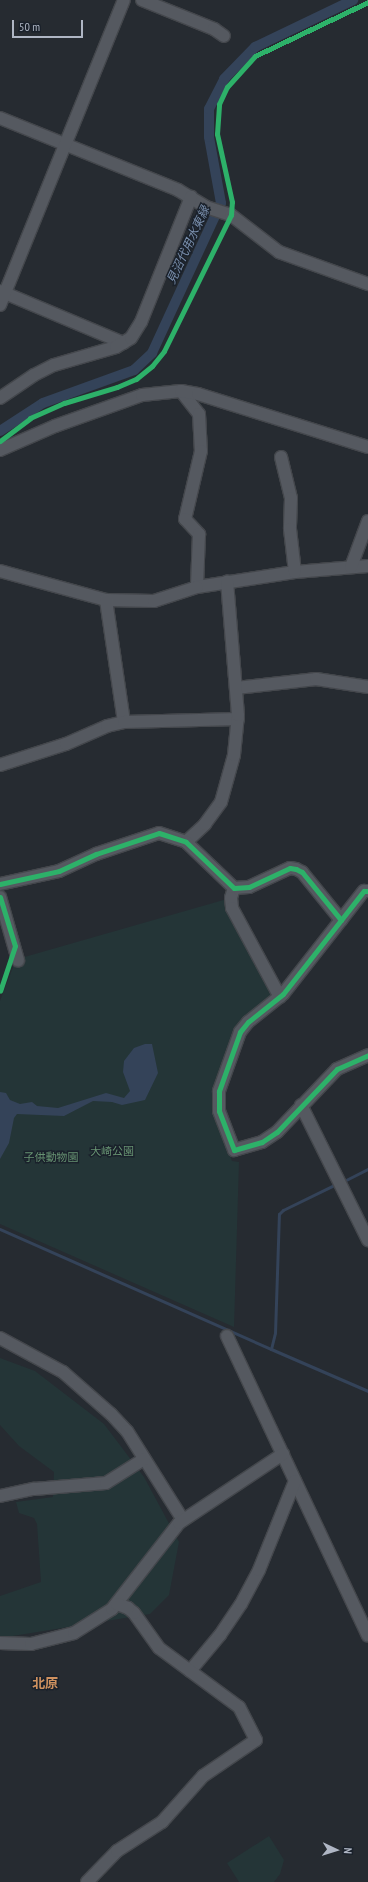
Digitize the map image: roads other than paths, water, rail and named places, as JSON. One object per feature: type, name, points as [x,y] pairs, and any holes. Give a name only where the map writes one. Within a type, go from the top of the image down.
[{"type":"street","points":[[0,305],[2,292],[66,145],[124,0]]},
{"type":"street","points":[[142,0],[214,29],[224,36]]},
{"type":"street","points":[[0,118],[191,197],[211,209],[235,218],[279,252],[368,284]]},
{"type":"street","points":[[0,398],[22,381],[54,365],[90,356],[124,343],[141,322],[191,197]]},
{"type":"street","points":[[2,292],[124,343]]},
{"type":"street","points":[[0,450],[55,426],[142,396],[181,391],[198,394],[288,424],[368,447]]},
{"type":"street","points":[[181,391],[199,414],[201,451],[185,519],[199,534],[197,587]]},
{"type":"street","points":[[281,457],[291,498],[290,529],[295,572]]},
{"type":"street","points":[[351,567],[368,521]]},
{"type":"street","points":[[0,570],[106,600],[154,601],[197,587],[227,581],[295,572],[368,566]]},
{"type":"street","points":[[186,842],[205,824],[221,802],[234,755],[238,719],[227,581]]},
{"type":"street","points":[[106,600],[124,722]]},
{"type":"street","points":[[236,688],[316,679],[368,687]]},
{"type":"street","points":[[0,765],[66,744],[107,726],[124,722],[238,719]]},
{"type":"street","points":[[0,884],[59,871],[149,834],[170,835],[186,842],[234,888],[249,887],[290,868],[296,869],[302,872],[341,920]]},
{"type":"street","points":[[234,888],[231,898],[232,908],[280,997]]},
{"type":"street","points":[[368,891],[364,890],[280,997],[248,1022],[240,1032],[219,1091],[219,1111],[234,1150],[262,1142],[277,1132],[301,1105],[337,1069],[368,1055]]},
{"type":"street","points":[[0,897],[18,960]]},
{"type":"street","points":[[301,1105],[368,1240]]},
{"type":"street","points":[[227,1336],[368,1636]]},
{"type":"street","points":[[0,1338],[63,1372],[111,1414],[127,1431],[183,1520]]},
{"type":"street","points":[[0,1643],[31,1644],[74,1633],[117,1604],[183,1520],[283,1454]]},
{"type":"street","points":[[0,1496],[34,1489],[106,1483],[144,1459]]},
{"type":"street","points":[[190,1671],[220,1635],[241,1604],[259,1570],[295,1481]]},
{"type":"street","points":[[87,1882],[117,1851],[162,1822],[203,1776],[256,1740],[239,1707],[152,1641],[128,1608],[117,1604]]},
{"type":"water","points":[[145,1044],[152,1044],[158,1073],[145,1100],[122,1105],[112,1102],[93,1101],[64,1116],[17,1114],[14,1118],[9,1143],[0,1159],[0,1092],[6,1093],[10,1100],[20,1104],[32,1102],[37,1106],[58,1108],[106,1093],[124,1098],[130,1091],[123,1072],[124,1061],[134,1048]]},
{"type":"waterway","name":"見沼代用水東縁","points":[[0,431],[43,403],[134,370],[152,353],[221,203],[209,137],[209,109],[224,79],[255,47],[353,0]]},
{"type":"waterway","points":[[344,1181],[368,1169]]},
{"type":"waterway","points":[[0,1229],[271,1349],[275,1333],[279,1214],[283,1210],[332,1186]]},
{"type":"waterway","points":[[271,1349],[368,1391]]},
{"type":"district","name":"北原","points":[[45,1684]]},
{"type":"park label","name":"大崎公園","points":[[112,1151]]},
{"type":"park label","name":"子供動物園","points":[[51,1157]]}]
